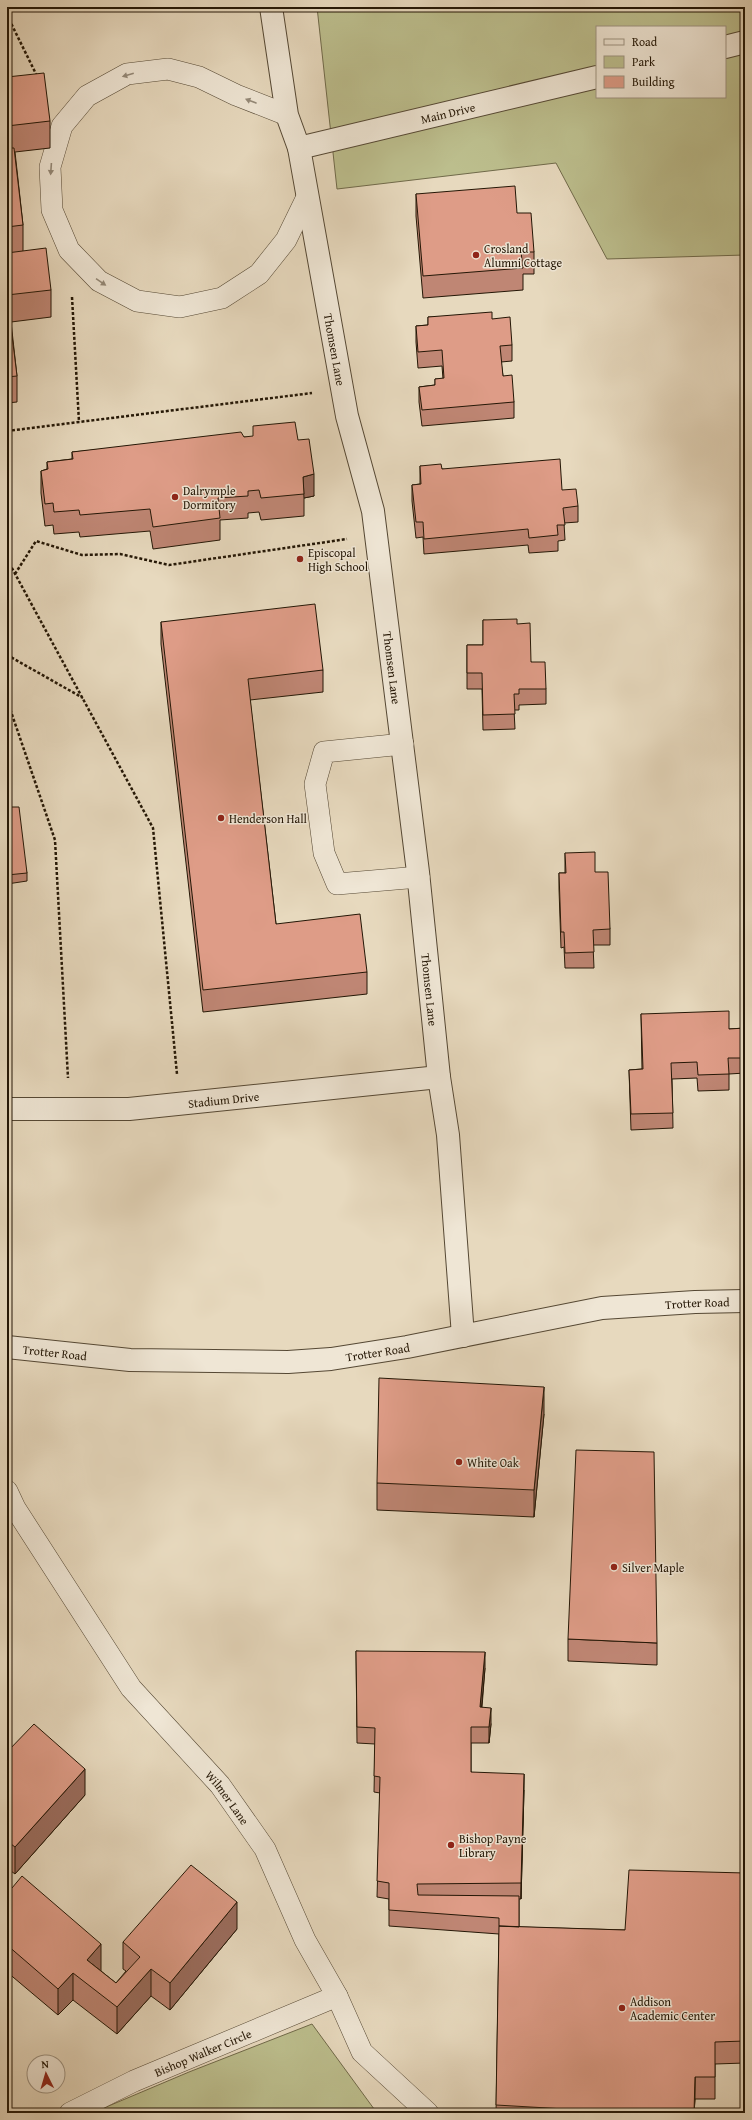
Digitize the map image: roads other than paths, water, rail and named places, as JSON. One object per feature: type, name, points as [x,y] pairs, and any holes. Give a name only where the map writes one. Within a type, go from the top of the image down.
[{"type":"street","name":"Thomsen Lane","points":[[271,7],[287,115],[299,148],[347,416],[373,511],[403,744],[419,877],[440,1077],[448,1134],[463,1336]]},
{"type":"street","points":[[726,47],[745,42]]},
{"type":"street","name":"Main Drive","points":[[299,148],[596,77]]},
{"type":"street","name":"Stadium Drive","points":[[7,1109],[128,1108],[180,1105],[440,1077]]},
{"type":"street","name":"Trotter Road","points":[[7,1347],[130,1360],[288,1362],[331,1359],[407,1347],[602,1308],[695,1302],[745,1301]]},
{"type":"lane","points":[[287,115],[236,95],[199,77],[168,69],[126,74],[87,96],[62,126],[50,167],[52,210],[70,250],[99,281],[137,302],[180,306],[222,298],[259,274],[286,240],[307,198]]},
{"type":"lane","points":[[403,744],[324,752],[315,784],[324,853],[337,884],[419,877]]},
{"type":"lane","name":"Wilmer Lane","points":[[7,1491],[15,1508],[131,1688],[220,1785],[265,1849],[305,1940],[337,1996],[362,2052],[428,2113]]},
{"type":"lane","name":"Bishop Walker Circle","points":[[70,2113],[134,2081],[337,1996]]},
{"type":"place","name":"Crosland Alumni Cottage","points":[[476,255]]},
{"type":"place","name":"Dalrymple Dormitory","points":[[175,497]]},
{"type":"place","name":"Episcopal High School","points":[[300,559]]},
{"type":"place","name":"Henderson Hall","points":[[221,818]]},
{"type":"place","name":"White Oak","points":[[459,1462]]},
{"type":"place","name":"Silver Maple","points":[[614,1567]]},
{"type":"place","name":"Bishop Payne Library","points":[[451,1845]]},
{"type":"place","name":"Addison Academic Center","points":[[622,2008]]}]
